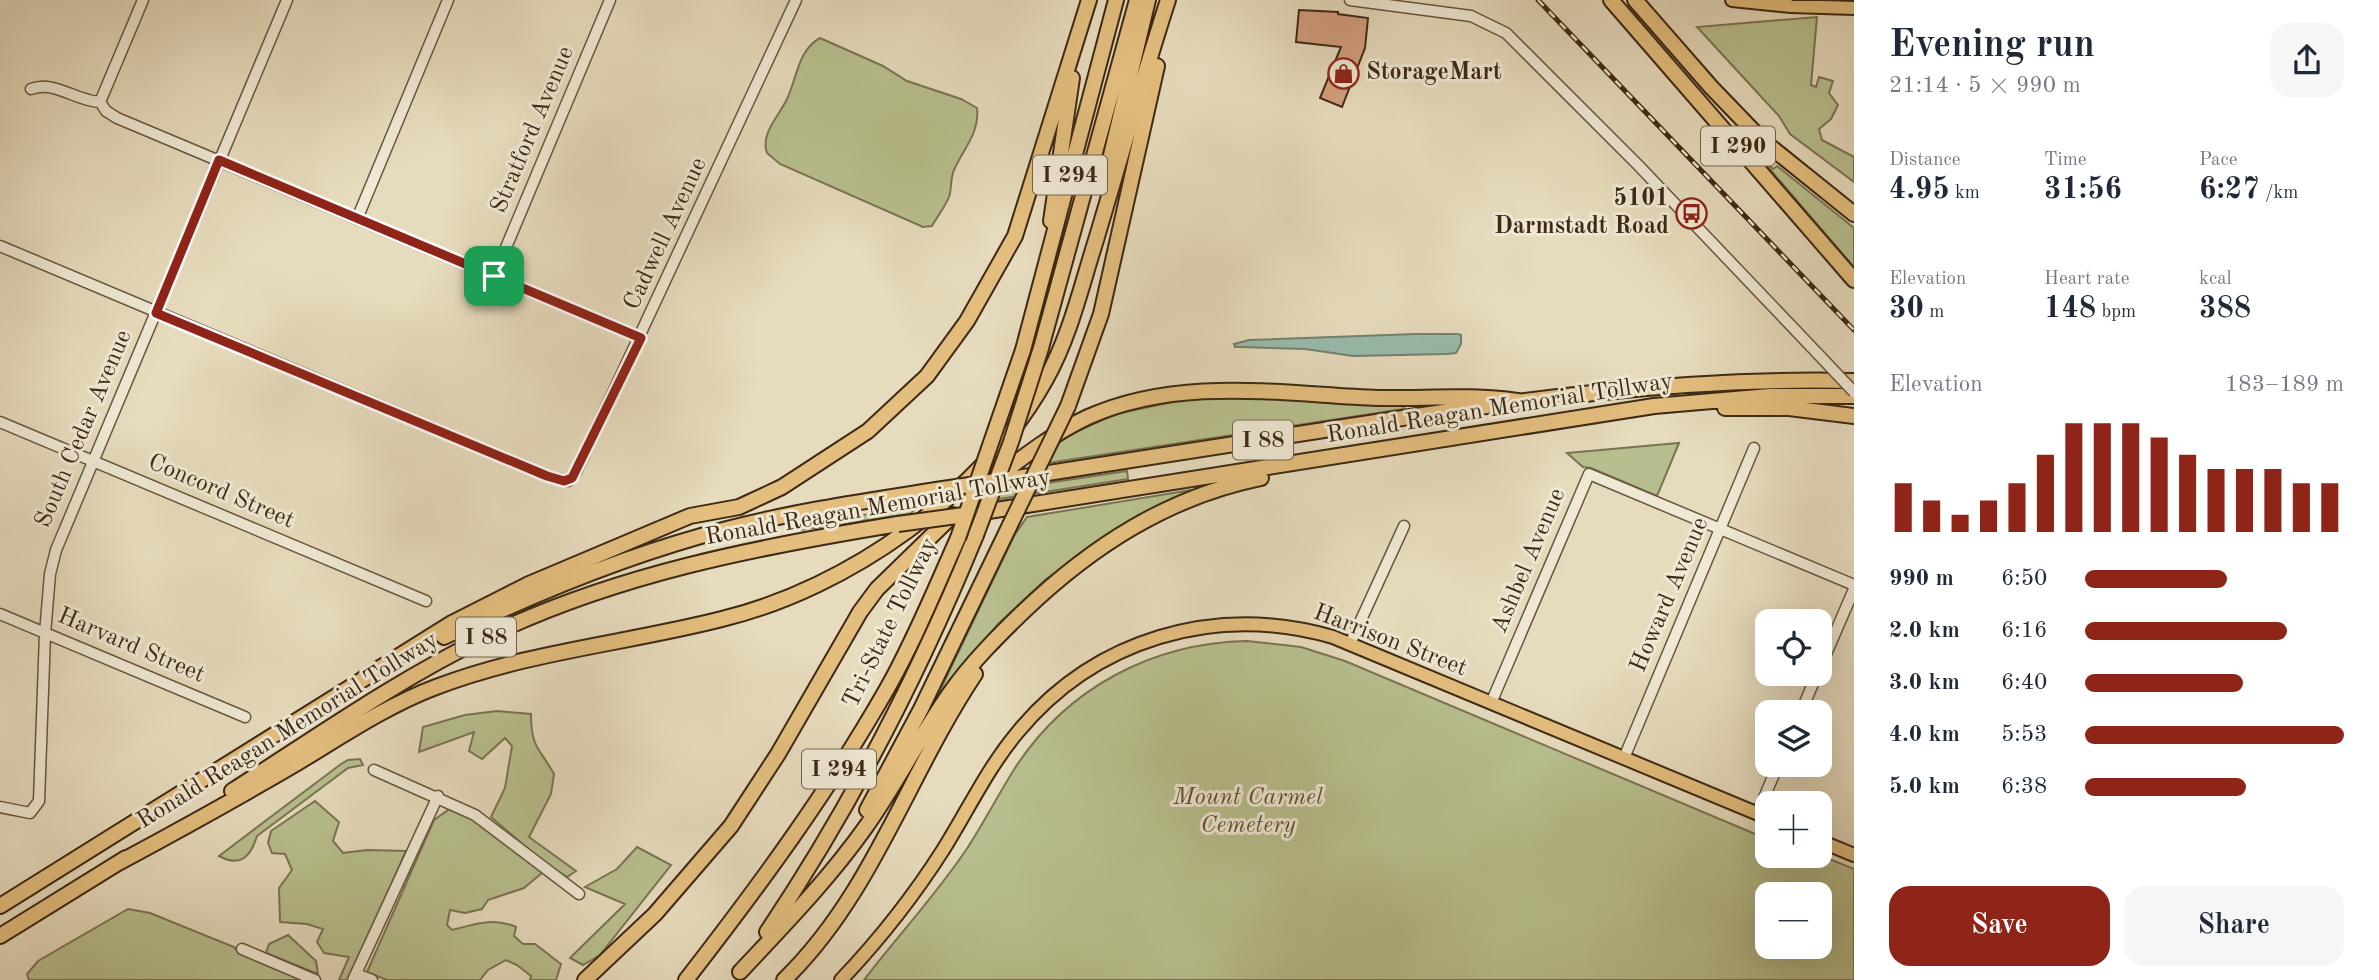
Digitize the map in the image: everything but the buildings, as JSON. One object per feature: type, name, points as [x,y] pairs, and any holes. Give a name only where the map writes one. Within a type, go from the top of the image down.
[{"type":"highway","points":[[364,678],[452,623],[529,584],[690,516],[739,507],[782,486],[867,431],[927,376],[967,321],[1015,236],[1088,0]]},
{"type":"highway","name":"Tri-State Tollway","points":[[686,980],[756,890],[831,782],[889,685],[958,538],[1023,350],[1101,48],[1116,0]]},
{"type":"highway","name":"Tri-State Tollway","points":[[736,976],[793,893],[877,751],[942,618],[976,535],[1041,348],[1137,0]]},
{"type":"highway","points":[[1086,273],[1091,240],[1148,0]]},
{"type":"highway","points":[[120,862],[254,789],[378,715],[432,688],[502,666],[756,610],[821,583],[903,534],[949,495],[993,452],[1024,412],[1056,359],[1086,273],[1170,0]]},
{"type":"highway","points":[[821,882],[881,786],[1068,406],[1089,354],[1101,314],[1170,0]]},
{"type":"highway","name":"I 290","points":[[1611,0],[1854,280]]},
{"type":"highway","name":"I 290","points":[[1635,0],[1762,139],[1854,214]]},
{"type":"highway","points":[[1046,268],[1078,35]]},
{"type":"highway","name":"Ronald Reagan Memorial Tollway","points":[[0,906],[364,678],[530,597],[645,553],[766,520],[936,490],[1517,401],[1676,384],[1854,381]]},
{"type":"highway","points":[[585,980],[655,914],[731,826],[778,754],[853,622],[877,589],[936,528],[1022,458],[1070,426],[1109,409],[1146,398],[1211,391],[1255,390],[1379,398],[1492,398],[1517,401]]},
{"type":"highway","name":"Ronald Reagan Memorial Tollway","points":[[0,936],[387,692],[451,655],[530,618],[626,582],[679,566],[724,555],[898,524],[1654,406],[1769,396],[1854,394]]},
{"type":"highway","points":[[1654,406],[1789,408],[1854,416]]},
{"type":"highway","points":[[736,976],[865,829],[950,693],[986,649],[1085,557],[1152,516],[1217,490],[1317,467],[1357,454]]},
{"type":"highway","points":[[784,980],[821,940],[856,890],[947,718],[981,665],[1020,615]]},
{"type":"main road","points":[[1732,0],[1791,6],[1854,8]]},
{"type":"main road","points":[[1815,0],[1836,6]]},
{"type":"main road","name":"Harrison Street","points":[[841,980],[903,909],[1015,736],[1036,711],[1079,674],[1132,646],[1165,634],[1214,625],[1241,623],[1286,626],[1317,632],[1755,813]]},
{"type":"main road","points":[[1832,846],[1854,855]]},
{"type":"street","points":[[100,102],[143,0]]},
{"type":"street","name":"South Cedar Avenue","points":[[0,807],[30,813],[37,804],[40,794],[45,634],[50,574],[56,550],[287,0]]},
{"type":"street","points":[[357,219],[448,0]]},
{"type":"street","name":"Stratford Avenue","points":[[494,276],[610,0]]},
{"type":"street","name":"Cadwell Avenue","points":[[156,313],[547,476],[568,481],[576,472],[641,338],[796,0]]},
{"type":"street","points":[[1350,0],[1463,14],[1484,20],[1506,33],[1628,156],[1854,394]]},
{"type":"street","points":[[31,89],[40,85],[52,87],[79,99],[100,102],[106,111],[117,118],[641,338]]},
{"type":"street","points":[[0,246],[156,313]]},
{"type":"street","name":"Concord Street","points":[[0,422],[426,601]]},
{"type":"street","name":"Howard Avenue","points":[[1624,758],[1755,448]]},
{"type":"street","name":"Ashbel Avenue","points":[[1491,703],[1589,474],[1721,529]]},
{"type":"street","points":[[1350,644],[1404,526]]},
{"type":"street","points":[[1721,529],[1854,587],[1832,639]]},
{"type":"street","name":"Harvard Street","points":[[0,614],[245,717]]},
{"type":"street","points":[[374,770],[438,796],[475,815],[579,894]]},
{"type":"street","points":[[372,980],[354,977],[438,796]]},
{"type":"street","points":[[242,949],[315,980]]},
{"type":"green space","points":[[1817,17],[1811,85],[1816,87],[1819,77],[1833,81],[1829,93],[1838,105],[1831,119],[1819,129],[1822,140],[1854,157],[1854,182],[1790,134],[1779,116],[1697,27]]},
{"type":"green space","points":[[820,38],[883,66],[907,81],[961,99],[977,108],[976,125],[954,170],[949,197],[932,226],[923,227],[780,164],[767,153],[766,139],[771,125],[787,99],[803,57]]},
{"type":"green space","points":[[1777,166],[1854,228],[1854,267],[1768,167],[1773,169]]},
{"type":"green space","points":[[1234,396],[1335,403],[1403,404],[1404,409],[1048,463],[1062,438],[1116,414],[1191,398]]},
{"type":"green space","points":[[1679,443],[1657,496],[1583,467],[1567,453]]},
{"type":"green space","points":[[1127,471],[1128,479],[980,502],[994,491]]},
{"type":"green space","points":[[1191,490],[1110,533],[1045,580],[998,624],[934,703],[1014,536],[1027,517]]},
{"type":"green space","points":[[922,503],[910,514],[800,530],[800,528]]},
{"type":"green space","name":"Mount Carmel Cemetery","points":[[1247,641],[1301,647],[1345,661],[1755,834],[1755,868],[1832,868],[1832,860],[1854,869],[1854,980],[864,980],[954,867],[1015,768],[1036,740],[1086,693],[1115,675],[1178,650]]},
{"type":"green space","points":[[497,711],[531,714],[534,741],[554,774],[551,794],[529,837],[576,871],[567,877],[546,864],[491,817],[505,788],[512,746],[505,738],[482,759],[469,751],[474,732],[419,752],[423,727],[465,715]]},
{"type":"green space","points":[[360,759],[363,765],[348,768],[257,836],[252,849],[244,858],[233,861],[219,856],[341,764]]},
{"type":"green space","points":[[315,801],[339,822],[333,841],[343,853],[367,850],[406,851],[349,980],[339,980],[349,957],[324,953],[317,942],[323,929],[307,924],[280,922],[279,888],[292,870],[285,854],[272,853],[268,843],[271,831]]},
{"type":"green space","points":[[451,808],[476,819],[543,872],[524,888],[488,900],[482,909],[465,913],[450,910],[447,925],[452,930],[492,922],[516,927],[514,936],[523,944],[535,944],[561,964],[556,980],[530,980],[531,976],[506,960],[488,970],[480,980],[387,980],[367,972],[434,820]]},
{"type":"green space","points":[[637,847],[671,865],[600,955],[583,965],[570,958],[625,904],[585,887],[617,869]]},
{"type":"green space","points":[[128,909],[150,913],[234,947],[239,953],[302,980],[29,980],[27,974],[38,961]]},
{"type":"green space","points":[[288,935],[316,961],[318,974],[266,953],[269,944]]},
{"type":"shaded area","points":[[1458,334],[1461,335],[1461,344],[1456,353],[1447,354],[1353,356],[1305,349],[1235,347],[1234,344],[1249,340]]},
{"type":"railway","points":[[1538,0],[1854,330]]},
{"type":"place","name":"StorageMart","points":[[1343,73]]},
{"type":"place","name":"5101 Darmstadt Road","points":[[1692,213]]},
{"type":"route","points":[[219,160],[494,276],[641,338],[576,472],[568,481],[547,476],[156,313],[219,160]]}]
